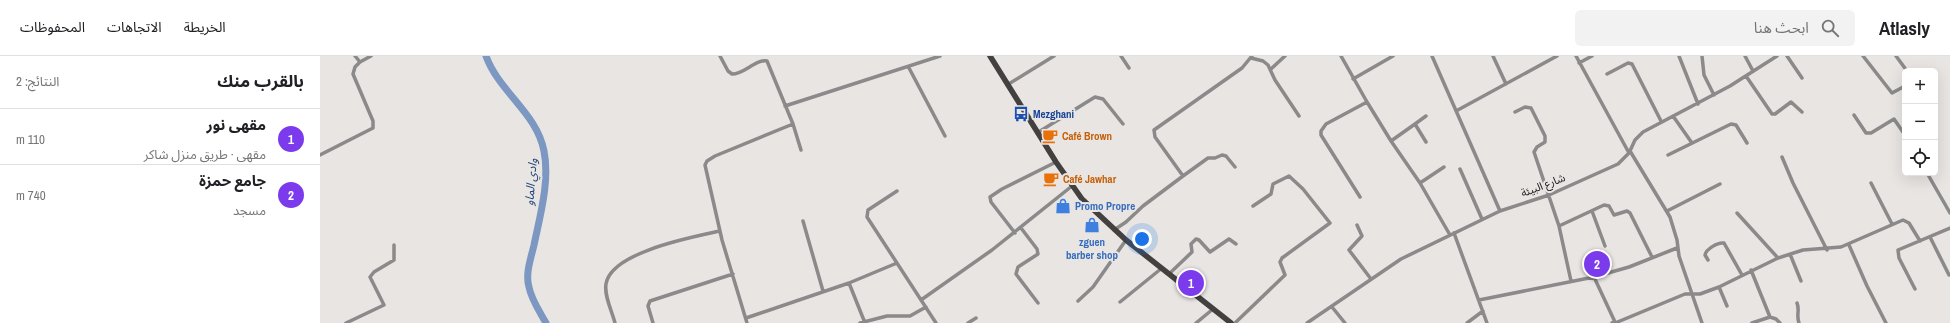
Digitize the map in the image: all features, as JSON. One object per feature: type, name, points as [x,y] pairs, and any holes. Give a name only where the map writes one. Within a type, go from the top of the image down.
[{"type":"main road","points":[[990,56],[1056,162],[1072,186],[1093,211],[1126,240],[1231,323]]},
{"type":"street","points":[[355,56],[360,62]]},
{"type":"street","points":[[320,155],[373,128],[373,121],[354,74],[355,67],[360,62],[371,56]]},
{"type":"street","points":[[720,56],[730,74],[739,74],[766,61],[793,124],[801,150]]},
{"type":"street","points":[[785,106],[909,68],[940,56]]},
{"type":"street","points":[[1007,85],[1054,56]]},
{"type":"street","points":[[1121,56],[1129,68]]},
{"type":"street","points":[[1271,69],[1285,56]]},
{"type":"street","points":[[1341,56],[1367,102],[1391,141],[1420,183],[1450,235]]},
{"type":"street","points":[[1353,79],[1393,56]]},
{"type":"street","points":[[1432,56],[1500,211]]},
{"type":"street","points":[[1493,56],[1506,84]]},
{"type":"street","points":[[1456,111],[1557,56]]},
{"type":"street","points":[[1576,56],[1630,152],[1667,211],[1677,240],[1677,248],[1702,323]]},
{"type":"street","points":[[1579,63],[1592,56]]},
{"type":"street","points":[[1679,56],[1698,104]]},
{"type":"street","points":[[1702,56],[1704,77],[1714,95]]},
{"type":"street","points":[[1745,56],[1753,71]]},
{"type":"street","name":"شارع البيئة","points":[[1307,323],[1401,259],[1500,211],[1549,195],[1618,164],[1630,152],[1638,135],[1714,95],[1777,56]]},
{"type":"street","points":[[1787,56],[1802,78]]},
{"type":"street","points":[[1864,56],[1892,93],[1902,88]]},
{"type":"street","points":[[1896,56],[1905,68]]},
{"type":"street","points":[[1183,176],[1155,137],[1154,130],[1242,68],[1252,57],[1265,62],[1271,69],[1275,80],[1299,116]]},
{"type":"street","points":[[1607,74],[1628,62],[1632,64],[1661,122]]},
{"type":"street","points":[[909,68],[945,136]]},
{"type":"street","points":[[1746,76],[1772,114],[1776,114],[1791,102],[1802,112]]},
{"type":"street","points":[[1037,133],[1095,97],[1103,99],[1123,124]]},
{"type":"street","points":[[1360,197],[1321,135],[1321,131],[1326,124],[1367,102]]},
{"type":"street","points":[[1515,112],[1525,107],[1531,108],[1545,136],[1545,142],[1537,147],[1534,152],[1559,226],[1571,281]]},
{"type":"street","points":[[1854,115],[1866,133],[1871,132],[1894,119],[1902,131]]},
{"type":"street","points":[[1391,141],[1426,116]]},
{"type":"street","points":[[1673,116],[1692,143]]},
{"type":"street","points":[[747,323],[720,231],[705,168],[706,163],[715,156],[793,124]]},
{"type":"street","points":[[1415,124],[1426,142]]},
{"type":"street","points":[[1668,155],[1731,124],[1736,126],[1747,143]]},
{"type":"street","points":[[1114,230],[1208,158],[1222,155],[1226,156],[1235,167]]},
{"type":"street","points":[[1782,157],[1792,183],[1827,250]]},
{"type":"street","points":[[1015,233],[991,202],[990,198],[1002,189],[1056,162]]},
{"type":"street","points":[[1420,183],[1444,167]]},
{"type":"street","points":[[1460,169],[1482,219]]},
{"type":"street","points":[[1235,323],[1285,275],[1280,262],[1282,258],[1330,225],[1303,188],[1289,176],[1273,184],[1271,194],[1253,206]]},
{"type":"street","points":[[1929,176],[1950,213]]},
{"type":"street","points":[[1871,183],[1892,224]]},
{"type":"street","points":[[1667,211],[1720,184]]},
{"type":"street","points":[[921,300],[1015,233],[1072,186]]},
{"type":"street","points":[[897,191],[870,209],[867,213],[868,219],[936,323]]},
{"type":"street","points":[[1559,226],[1606,205],[1609,206],[1614,215],[1629,212],[1652,257]]},
{"type":"street","points":[[1592,210],[1605,246]]},
{"type":"street","points":[[1737,212],[1778,258]]},
{"type":"street","points":[[803,220],[823,291]]},
{"type":"street","points":[[1594,277],[1614,323],[1685,294],[1700,294],[1719,287],[1742,274],[1778,258],[1803,250],[1827,250],[1849,245],[1902,220],[1906,221],[1920,241]]},
{"type":"street","points":[[1357,225],[1362,236],[1349,250],[1371,279]]},
{"type":"street","points":[[1021,228],[1037,249],[1038,254],[1018,267],[1016,274],[1038,303]]},
{"type":"street","points":[[1915,289],[1899,258],[1898,250],[1950,228]]},
{"type":"street","points":[[615,323],[607,297],[606,284],[612,271],[619,265],[639,254],[720,231]]},
{"type":"street","points":[[1454,233],[1487,323]]},
{"type":"street","points":[[1930,237],[1949,275]]},
{"type":"street","points":[[1169,274],[1192,252],[1191,244],[1196,239],[1199,240],[1210,252],[1214,252],[1229,239],[1236,244]]},
{"type":"street","points":[[1078,301],[1093,287],[1126,240]]},
{"type":"street","points":[[1708,260],[1705,255],[1707,251],[1720,243],[1724,243],[1742,274]]},
{"type":"street","points":[[346,323],[384,305],[370,277],[374,272],[394,260],[394,245]]},
{"type":"street","points":[[1849,245],[1867,286],[1886,323]]},
{"type":"street","points":[[1479,300],[1594,277],[1629,267],[1677,248]]},
{"type":"street","points":[[1790,254],[1800,281]]},
{"type":"street","points":[[746,318],[848,283],[897,263]]},
{"type":"street","points":[[1120,302],[1162,268]]},
{"type":"street","points":[[1751,270],[1770,318]]},
{"type":"street","points":[[653,323],[648,306],[650,301],[732,274]]},
{"type":"street","points":[[848,283],[863,323],[887,316],[910,316],[926,307]]},
{"type":"street","points":[[1719,287],[1727,306]]},
{"type":"street","points":[[1797,303],[1799,307],[1797,316],[1799,323]]},
{"type":"street","points":[[1332,307],[1345,323]]},
{"type":"street","points":[[1196,323],[1213,309]]},
{"type":"street","points":[[1466,323],[1483,311]]},
{"type":"street","points":[[968,323],[976,318]]},
{"type":"street","points":[[1752,323],[1770,318],[1776,319],[1780,323]]},
{"type":"waterway","name":"وادي الماو","points":[[486,56],[500,81],[534,125],[540,137],[544,151],[546,162],[544,198],[529,266],[528,282],[530,292],[546,323]]},
{"type":"place","name":"Mezghani","points":[[1021,114]]},
{"type":"place","name":"Café Brown","points":[[1050,136]]},
{"type":"place","name":"Café Jawhar","points":[[1051,179]]},
{"type":"place","name":"Promo Propre","points":[[1063,206]]},
{"type":"place","name":"zguen barber shop","points":[[1092,225]]},
{"type":"place","name":"جامع حمزة","points":[[1597,264]]},
{"type":"place","name":"مقهى نور","points":[[1191,283]]}]
